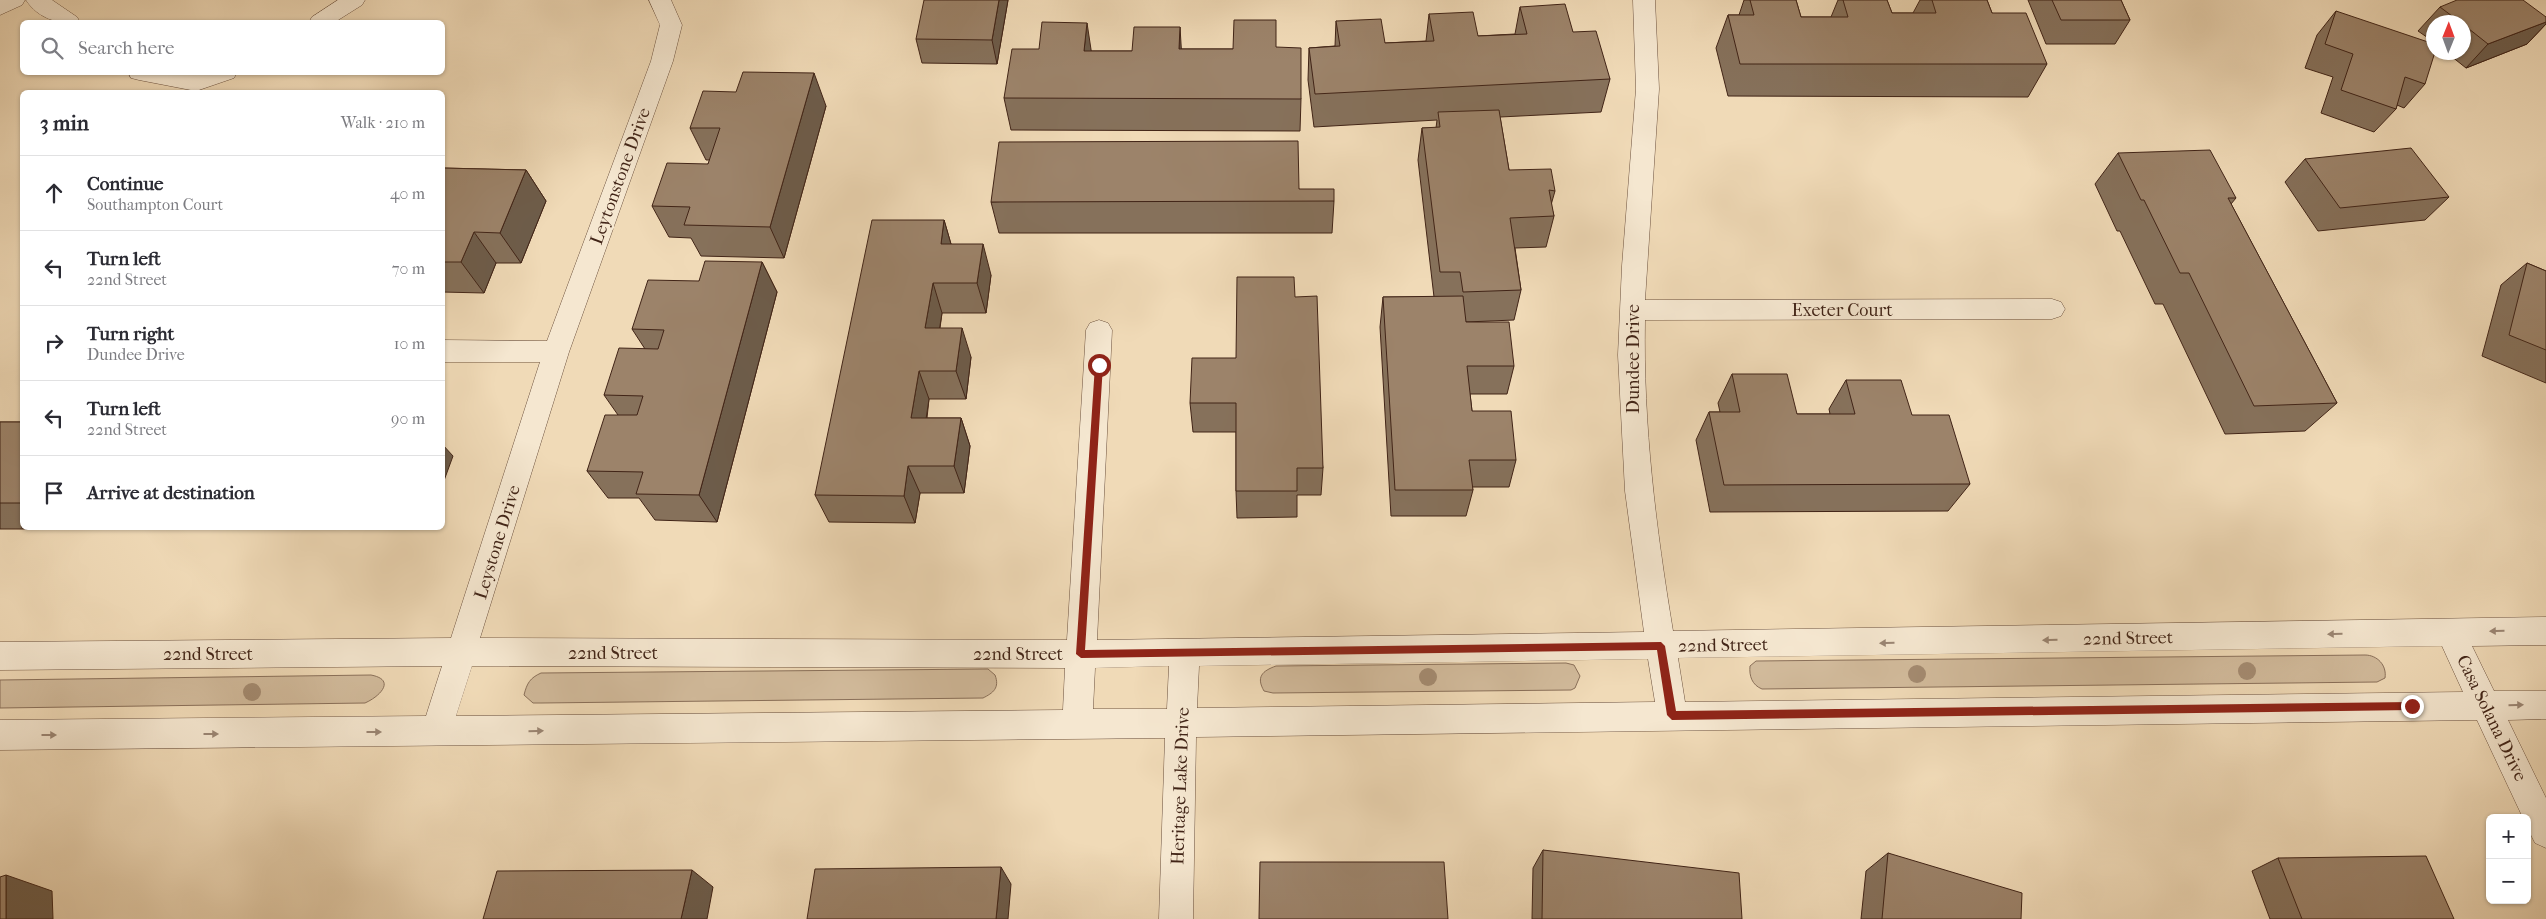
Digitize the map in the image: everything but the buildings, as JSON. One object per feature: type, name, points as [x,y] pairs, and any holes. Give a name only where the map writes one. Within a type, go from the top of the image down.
[{"type":"street","points":[[0,8],[14,0]]},
{"type":"street","points":[[37,0],[66,20]]},
{"type":"street","points":[[323,20],[354,0]]},
{"type":"street","name":"Leytonstone Drive","points":[[556,352],[662,61],[671,25],[660,0]]},
{"type":"street","name":"Dundee Drive","points":[[1644,0],[1648,83],[1632,310],[1634,429],[1645,550],[1672,715]]},
{"type":"street","points":[[155,75],[196,83],[218,75]]},
{"type":"street","name":"Exeter Court","points":[[1632,310],[2052,309]]},
{"type":"street","points":[[1077,724],[1099,330]]},
{"type":"street","points":[[445,351],[556,352]]},
{"type":"street","name":"Leystone Drive","points":[[436,732],[556,352]]},
{"type":"street","name":"22nd Street","points":[[0,656],[462,652],[1081,654],[2546,631]]},
{"type":"street","name":"Casa Solana Drive","points":[[2450,632],[2546,832]]},
{"type":"street","name":"Heritage Lake Drive","points":[[1176,919],[1180,723],[1185,652]]},
{"type":"street","points":[[0,736],[2546,705]]},
{"type":"shaded area","points":[[2365,655],[2377,659],[2383,665],[2385,678],[2377,682],[1762,689],[1754,683],[1750,670],[1750,666],[1756,661]]},
{"type":"shaded area","points":[[1566,663],[1574,665],[1580,676],[1575,688],[1571,690],[1273,693],[1264,691],[1261,682],[1264,672],[1276,666]]},
{"type":"shaded area","points":[[988,669],[995,675],[997,683],[993,692],[983,698],[533,703],[524,695],[530,681],[541,673]]},
{"type":"shaded area","points":[[371,675],[379,677],[383,681],[383,689],[376,697],[365,703],[0,708],[0,680]]},
{"type":"route","points":[[1099,365],[1081,654],[1661,646],[1672,715],[2412,706]]}]
